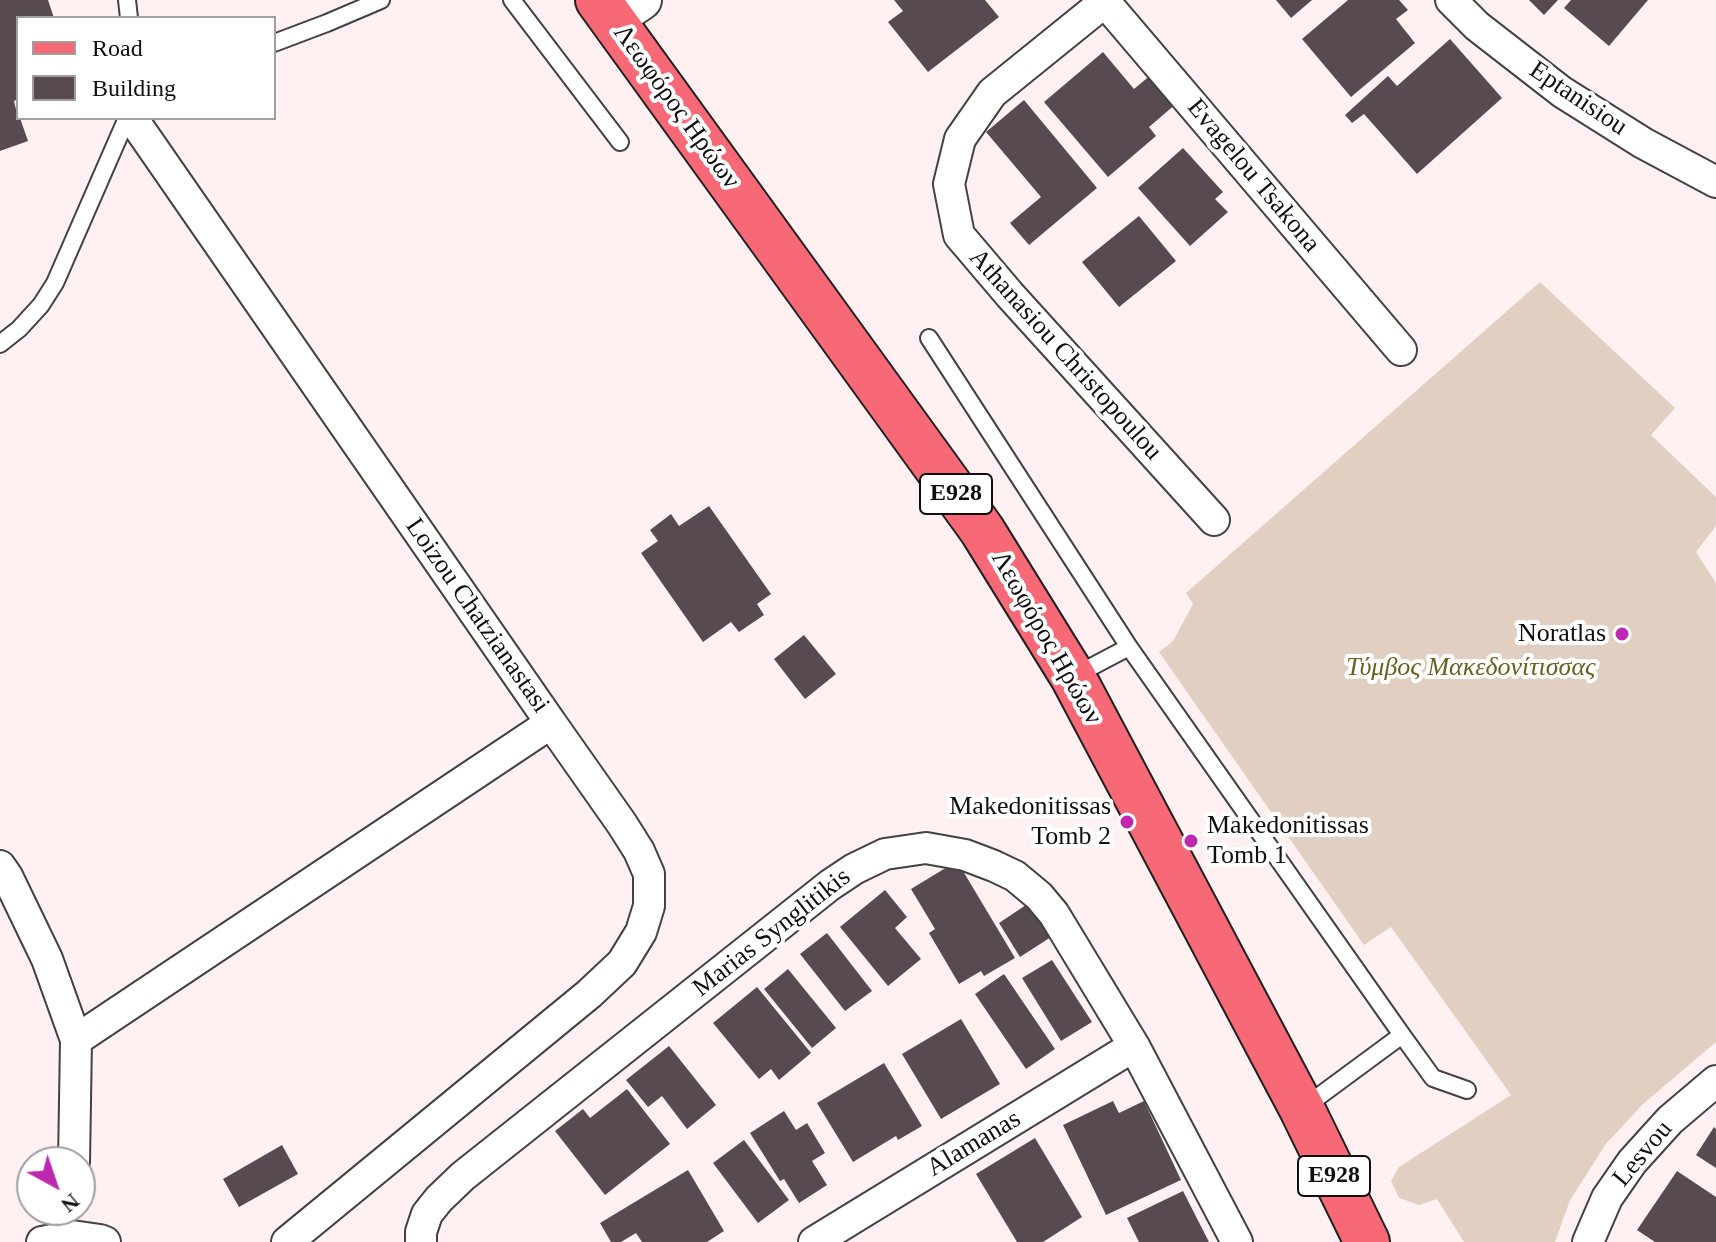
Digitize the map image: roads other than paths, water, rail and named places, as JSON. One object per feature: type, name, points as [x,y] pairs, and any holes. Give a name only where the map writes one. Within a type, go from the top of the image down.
[{"type":"main road","name":"Λεωφόρος Ηρώων","points":[[618,7],[982,530],[1073,677],[1302,1109],[1367,1242]]},
{"type":"street","name":"Eptanisiou","points":[[1451,0],[1477,26],[1562,92],[1643,143],[1716,182]]},
{"type":"street","name":"Evagelou Tsakona","points":[[1106,1],[1401,350]]},
{"type":"street","name":"Athanasiou Christopoulou","points":[[1106,1],[992,93],[960,139],[949,184],[959,235],[1214,520]]},
{"type":"street","name":"Loizou Chatzianastasi","points":[[76,1040],[551,723],[131,120]]},
{"type":"street","points":[[287,1242],[589,994],[622,963],[641,932],[649,906],[649,874],[622,824],[551,723]]},
{"type":"street","name":"Marias Synglitikis","points":[[421,1237],[427,1214],[463,1176],[830,885],[885,854],[926,848],[965,855],[1015,876],[1039,896],[1054,914],[1134,1046],[1237,1242]]},
{"type":"street","points":[[0,866],[47,959],[76,1040],[74,1146]]},
{"type":"street","name":"Alamanas","points":[[814,1242],[1134,1046]]},
{"type":"street","name":"Lesvou","points":[[1588,1242],[1607,1198],[1632,1162],[1670,1120],[1716,1081]]},
{"type":"street","points":[[42,1242],[68,1226]]},
{"type":"street","points":[[78,1226],[105,1242]]},
{"type":"lane","points":[[276,42],[381,0]]},
{"type":"lane","points":[[512,0],[620,142]]},
{"type":"lane","points":[[0,344],[41,305],[55,283],[129,120]]},
{"type":"lane","points":[[929,338],[1129,647],[1402,1035],[1433,1078],[1467,1090]]},
{"type":"lane","points":[[1073,677],[1129,647]]},
{"type":"lane","points":[[1302,1109],[1402,1035]]},
{"type":"place","name":"Noratlas","points":[[1622,634]]},
{"type":"place","name":"Makedonitissas Tomb 2","points":[[1127,822]]},
{"type":"place","name":"Makedonitissas Tomb 1","points":[[1191,841]]},
{"type":"park label","name":"Τύμβος Μακεδονίτισσας","points":[[1471,668]]}]
